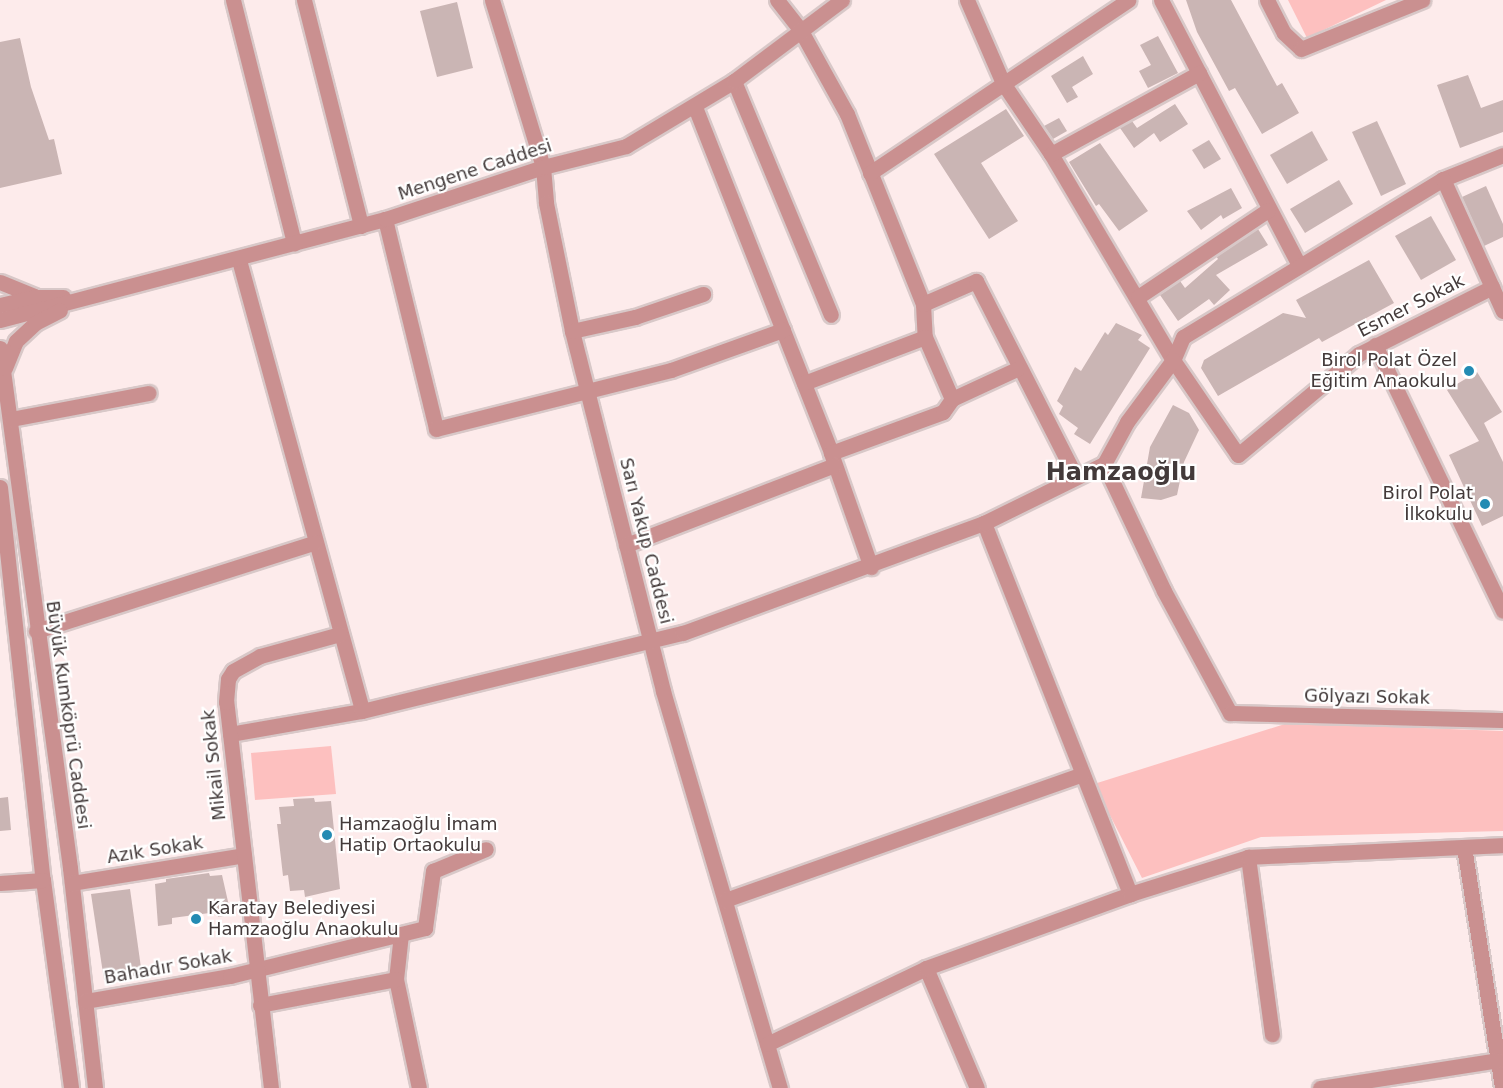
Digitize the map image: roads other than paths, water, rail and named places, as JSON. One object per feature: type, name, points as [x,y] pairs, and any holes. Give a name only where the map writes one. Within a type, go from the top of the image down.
[{"type":"street","points":[[233,0],[294,243]]},
{"type":"street","points":[[304,0],[361,226]]},
{"type":"street","name":"Sarı Yakup Caddesi","points":[[492,0],[543,167],[546,203],[572,331],[651,641],[780,1088]]},
{"type":"street","points":[[777,0],[801,31],[847,114],[923,304],[925,337],[952,399]]},
{"type":"street","name":"Mengene Caddesi","points":[[84,297],[239,260],[385,219],[543,167],[626,146],[695,107],[734,81],[842,0]]},
{"type":"street","points":[[967,0],[1004,83],[1051,154],[1138,297],[1173,360]]},
{"type":"street","points":[[870,173],[1128,0]]},
{"type":"street","points":[[1161,0],[1268,210],[1299,265]]},
{"type":"street","points":[[1267,0],[1284,33],[1301,49],[1422,0]]},
{"type":"street","points":[[1051,154],[1199,73]]},
{"type":"street","points":[[734,81],[831,315]]},
{"type":"street","points":[[695,107],[804,383],[871,567]]},
{"type":"street","points":[[230,734],[362,711],[651,641],[871,567],[984,523],[1075,475],[1104,464],[1127,422],[1173,360],[1183,337],[1443,179],[1503,154]]},
{"type":"street","points":[[1443,179],[1503,311]]},
{"type":"street","points":[[1138,297],[1268,210]]},
{"type":"street","points":[[385,219],[436,429],[587,388],[671,370],[783,330]]},
{"type":"street","points":[[239,260],[314,543],[362,711]]},
{"type":"street","points":[[923,304],[976,281],[1017,369],[1075,475]]},
{"type":"street","points":[[0,282],[36,297]]},
{"type":"street","name":"Esmer Sokak","points":[[1173,360],[1238,455],[1341,366],[1375,345],[1492,287]]},
{"type":"street","points":[[572,331],[635,317],[703,294]]},
{"type":"street","points":[[0,305],[36,297],[84,297]]},
{"type":"street","points":[[0,320],[84,297]]},
{"type":"street","points":[[4,372],[16,341],[35,323],[84,297]]},
{"type":"street","points":[[804,383],[925,337]]},
{"type":"street","points":[[1375,345],[1503,610]]},
{"type":"street","name":"Büyük Kumköprü Caddesi","points":[[0,348],[11,419],[36,631],[72,883],[95,1088]]},
{"type":"street","points":[[626,545],[943,412],[952,399],[1017,369]]},
{"type":"street","points":[[11,419],[149,393]]},
{"type":"street","name":"Gölyazı Sokak","points":[[1104,464],[1164,591],[1230,713],[1503,720]]},
{"type":"street","points":[[0,487],[3,539],[43,880],[71,1088]]},
{"type":"street","points":[[984,523],[1130,894]]},
{"type":"street","points":[[36,631],[314,543]]},
{"type":"street","name":"Mikail Sokak","points":[[271,1088],[226,702],[228,680],[233,670],[260,656],[340,634]]},
{"type":"street","points":[[725,900],[1082,774]]},
{"type":"street","points":[[767,1044],[926,968],[1130,894],[1248,857],[1503,845]]},
{"type":"street","points":[[1464,847],[1502,1088]]},
{"type":"street","name":"Bahadır Sokak","points":[[85,1001],[257,969],[425,928],[433,871],[486,849]]},
{"type":"street","name":"Azık Sokak","points":[[72,883],[244,855]]},
{"type":"street","points":[[1248,857],[1272,1034]]},
{"type":"street","points":[[0,883],[43,880]]},
{"type":"street","points":[[401,934],[396,979],[419,1088]]},
{"type":"street","points":[[926,968],[977,1088]]},
{"type":"street","points":[[260,1005],[396,979]]},
{"type":"street","points":[[1320,1088],[1498,1060]]},
{"type":"place","name":"Birol Polat Özel Eğitim Anaokulu","points":[[1469,371]]},
{"type":"place","name":"Birol Polat İlkokulu","points":[[1485,504]]},
{"type":"place","name":"Hamzaoğlu İmam Hatip Ortaokulu","points":[[327,835]]},
{"type":"place","name":"Karatay Belediyesi Hamzaoğlu Anaokulu","points":[[196,919]]},
{"type":"district","name":"Hamzaoğlu","points":[[1121,473]]}]
